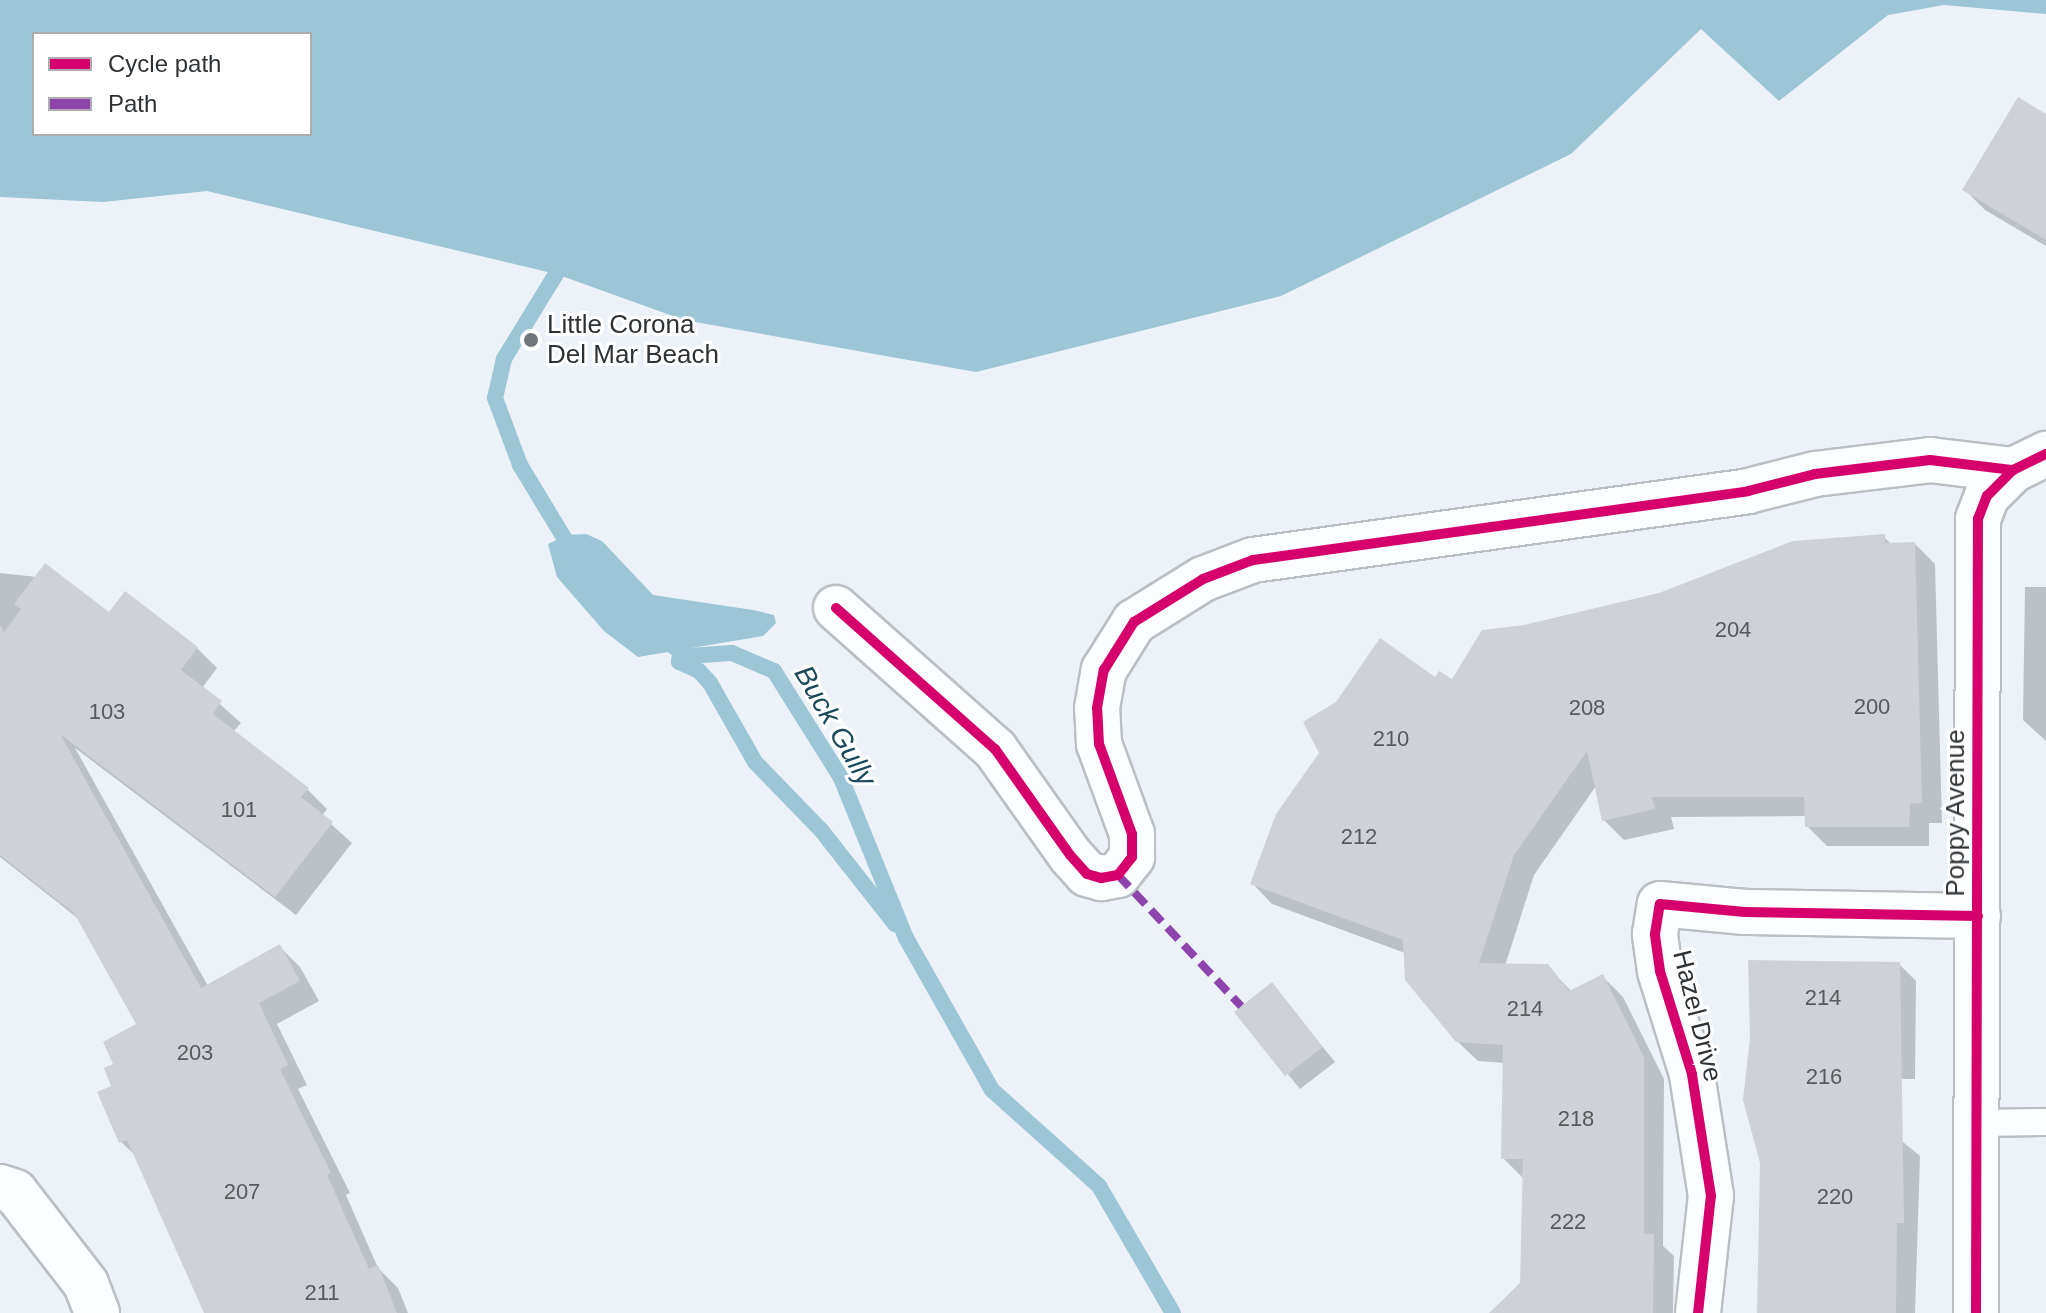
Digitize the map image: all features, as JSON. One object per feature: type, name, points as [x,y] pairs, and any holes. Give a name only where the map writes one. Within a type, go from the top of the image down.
[{"type":"street","points":[[836,608],[995,749],[1070,855],[1087,874],[1101,878],[1118,875],[1132,857],[1132,834],[1099,744],[1097,708],[1104,670],[1134,622],[1203,579],[1253,560],[1748,491],[1815,474],[1930,460],[2029,462]]},
{"type":"street","name":"Poppy Avenue","points":[[1976,1313],[1978,519],[1987,496],[2029,462]]},
{"type":"street","name":"Hazel Drive","points":[[1698,1313],[1711,1196],[1692,1074],[1660,971],[1655,934],[1660,904],[1745,912],[1978,916]]},
{"type":"street","points":[[0,1187],[15,1192],[51,1238],[86,1284],[97,1313]]},
{"type":"lane","points":[[1978,1123],[2046,1122]]},
{"type":"water","points":[[0,0],[2046,0],[2046,14],[1944,5],[1888,15],[1779,101],[1701,29],[1571,154],[1281,296],[976,372],[684,320],[556,274],[207,191],[103,202],[0,197]]},
{"type":"water","points":[[586,534],[602,541],[653,595],[753,610],[774,615],[776,623],[763,636],[638,657],[604,631],[557,577],[548,544],[567,535]]},
{"type":"building","points":[[2018,97],[2046,114],[2046,240],[1962,190]]},
{"type":"building","points":[[1885,534],[1885,543],[1915,542],[1922,803],[1910,804],[1909,827],[1805,827],[1804,797],[1652,797],[1655,809],[1602,821],[1587,751],[1514,855],[1479,963],[1548,964],[1569,991],[1603,974],[1644,1057],[1644,1234],[1654,1234],[1653,1313],[1489,1313],[1520,1283],[1523,1159],[1501,1159],[1503,1045],[1456,1042],[1405,980],[1403,940],[1250,884],[1276,814],[1319,753],[1303,722],[1336,702],[1380,638],[1435,677],[1439,671],[1452,679],[1482,630],[1524,625],[1659,593],[1793,541]]},
{"type":"building","points":[[45,563],[109,612],[125,591],[198,647],[181,670],[222,701],[213,714],[309,788],[301,797],[333,822],[275,897],[60,734],[201,988],[280,944],[300,981],[259,1003],[288,1065],[280,1069],[331,1173],[327,1175],[369,1269],[378,1265],[397,1313],[204,1313],[127,1140],[119,1143],[97,1092],[111,1086],[104,1068],[113,1064],[103,1042],[136,1024],[74,913],[0,855],[0,625],[4,632],[21,609],[14,604]]},
{"type":"building","points":[[1748,960],[1900,962],[1904,1223],[1897,1223],[1896,1313],[1757,1313],[1760,1163],[1743,1100],[1750,1037]]},
{"type":"building","points":[[1272,982],[1323,1047],[1285,1076],[1234,1012]]},
{"type":"waterway","name":"Buck Gully","points":[[556,274],[504,359],[495,398],[520,465],[574,554]]},
{"type":"waterway","name":"Buck Gully","points":[[659,637],[688,656],[732,653],[774,671],[841,778],[906,938],[992,1090],[1099,1186],[1173,1313]]},
{"type":"waterway","points":[[680,654],[679,662],[699,671],[710,683],[755,762],[821,830],[895,924]]},
{"type":"marked path","points":[[1118,875],[1241,1006]]},
{"type":"cycle path","points":[[1976,1313],[1978,519],[1987,496],[2013,470],[2046,454]]},
{"type":"cycle path","points":[[836,608],[995,749],[1070,855],[1087,874],[1101,878],[1118,875],[1132,857],[1132,834],[1099,744],[1097,708],[1104,670],[1134,622],[1203,579],[1253,560],[1748,491],[1815,474],[1930,460],[2013,470]]},
{"type":"cycle path","points":[[1698,1313],[1711,1196],[1692,1074],[1660,971],[1655,934],[1660,904],[1745,912],[1978,916]]},
{"type":"place","name":"Little Corona Del Mar Beach","points":[[531,340]]}]
